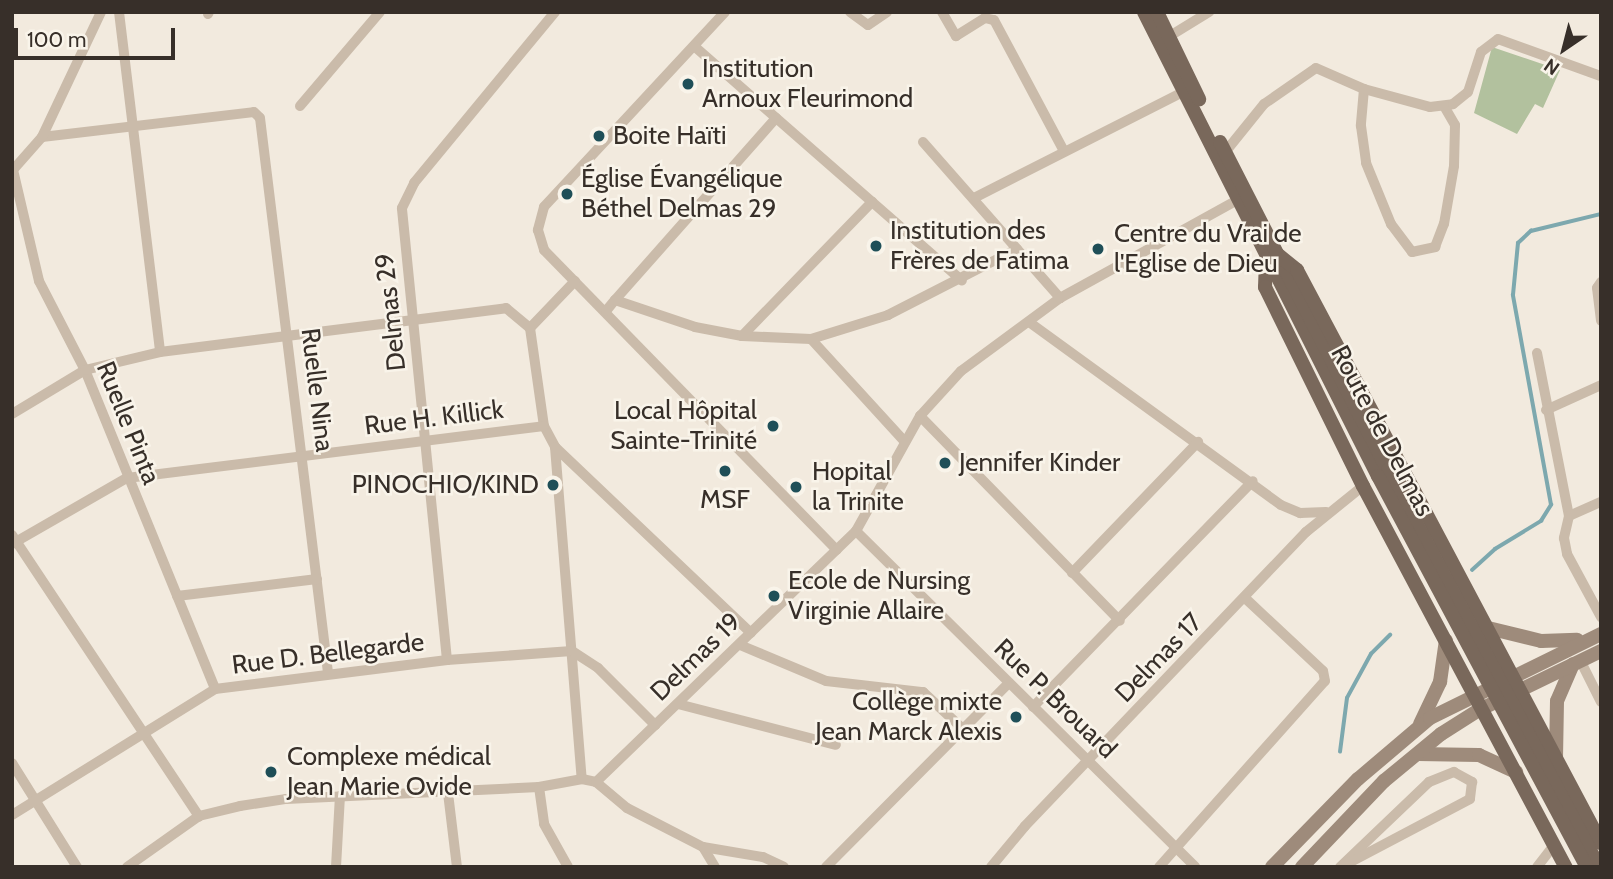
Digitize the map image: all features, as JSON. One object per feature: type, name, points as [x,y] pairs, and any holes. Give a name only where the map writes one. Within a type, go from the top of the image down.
[{"type":"main road","name":"Route de Delmas","points":[[1144,12],[1163,39],[1271,256],[1587,867]]},
{"type":"main road","name":"Route de Delmas","points":[[1157,12],[1163,39]]},
{"type":"main road","points":[[1566,867],[1482,708],[1470,697],[1446,640],[1363,486],[1265,287],[1271,256],[1297,270],[1510,676],[1522,689],[1601,844]]},
{"type":"main road","name":"Route de Delmas","points":[[1383,473],[1599,867]]},
{"type":"main road","points":[[1484,627],[1541,641],[1596,636]]},
{"type":"main road","points":[[1272,867],[1358,779],[1420,725],[1510,676],[1596,636]]},
{"type":"main road","points":[[1420,725],[1440,682],[1446,640]]},
{"type":"main road","points":[[1302,867],[1384,781],[1482,708],[1601,652]]},
{"type":"main road","points":[[1556,760],[1557,701],[1577,662]]},
{"type":"main road","points":[[1417,755],[1438,751],[1479,755],[1516,772]]},
{"type":"street","points":[[13,171],[43,136],[102,12]]},
{"type":"street","points":[[118,12],[160,352]]},
{"type":"street","points":[[300,106],[380,12]]},
{"type":"street","name":"Delmas 29","points":[[447,660],[413,322],[404,201],[555,12]]},
{"type":"street","points":[[725,12],[544,208],[538,230],[544,250],[837,550]]},
{"type":"street","points":[[850,12],[868,25],[887,12]]},
{"type":"street","points":[[942,12],[956,36],[985,18],[994,20],[1063,149]]},
{"type":"street","points":[[1163,39],[1209,12]]},
{"type":"street","points":[[1222,156],[1264,104],[1316,68],[1364,89],[1430,107],[1444,106],[1468,92],[1481,52],[1499,39],[1601,76]]},
{"type":"street","points":[[694,47],[962,281]]},
{"type":"street","points":[[1364,89],[1361,126],[1366,163],[1391,224],[1412,252],[1435,247],[1444,224],[1454,166],[1455,125],[1444,106]]},
{"type":"street","points":[[976,197],[1063,149],[1189,90]]},
{"type":"street","name":"Ruelle Nina","points":[[130,125],[258,114],[305,456],[328,673]]},
{"type":"street","points":[[606,311],[776,118]]},
{"type":"street","points":[[43,136],[130,125]]},
{"type":"street","points":[[923,142],[976,197],[1060,298]]},
{"type":"street","name":"Ruelle Pinta","points":[[13,171],[39,281],[85,370],[215,690]]},
{"type":"street","name":"Delmas 19","points":[[596,782],[856,531],[920,416],[961,372],[1060,298],[1242,198]]},
{"type":"street","points":[[741,336],[872,202]]},
{"type":"street","points":[[615,300],[683,324],[741,336],[811,339],[888,315],[962,281],[1017,249]]},
{"type":"street","points":[[530,328],[575,281]]},
{"type":"street","points":[[1601,282],[1597,288],[1601,321]]},
{"type":"street","points":[[12,414],[85,370],[160,352],[413,322],[506,307],[530,328],[544,426],[555,447],[751,634]]},
{"type":"street","points":[[1029,322],[1300,513],[1326,512]]},
{"type":"street","points":[[811,339],[905,442]]},
{"type":"street","points":[[1537,353],[1546,410],[1569,516],[1564,538],[1567,554],[1601,617]]},
{"type":"street","points":[[1546,410],[1601,385]]},
{"type":"street","points":[[920,416],[1119,621]]},
{"type":"street","name":"Rue H. Killick","points":[[14,540],[127,478],[544,426]]},
{"type":"street","points":[[1072,573],[1198,442]]},
{"type":"street","points":[[555,447],[582,779]]},
{"type":"street","points":[[1033,707],[1253,481]]},
{"type":"street","name":"Delmas 17","points":[[991,867],[1087,761],[1246,599],[1326,512],[1363,486]]},
{"type":"street","points":[[1569,516],[1601,502]]},
{"type":"street","name":"Rue P. Brouard","points":[[856,531],[1008,684],[1178,845],[1195,867]]},
{"type":"street","points":[[14,540],[199,816]]},
{"type":"street","points":[[177,596],[317,579]]},
{"type":"street","points":[[1159,867],[1325,681],[1323,671],[1246,599]]},
{"type":"street","points":[[740,645],[826,681],[923,692],[963,729]]},
{"type":"street","points":[[572,651],[598,668],[655,725]]},
{"type":"street","name":"Rue D. Bellegarde","points":[[12,815],[141,733],[215,690],[328,673],[447,660],[572,651]]},
{"type":"street","points":[[1577,662],[1601,702]]},
{"type":"street","points":[[826,867],[1008,684]]},
{"type":"street","points":[[678,704],[836,745]]},
{"type":"street","points":[[12,763],[77,867]]},
{"type":"street","points":[[1454,772],[1472,782],[1470,799],[1340,867],[1429,782],[1454,772]]},
{"type":"street","points":[[127,867],[199,816],[286,799],[539,787],[582,779],[596,782],[627,808],[703,847],[763,857],[785,867]]},
{"type":"street","points":[[539,787],[544,824],[568,867]]},
{"type":"street","points":[[448,793],[457,867]]},
{"type":"street","points":[[336,867],[340,796]]},
{"type":"street","points":[[1537,867],[1554,845]]},
{"type":"street","points":[[703,847],[715,867]]},
{"type":"green space","points":[[1492,47],[1560,70],[1543,108],[1535,104],[1517,134],[1474,113]]},
{"type":"waterway","points":[[1472,570],[1495,549],[1541,521],[1551,505],[1513,295],[1518,243],[1531,231],[1601,214]]},
{"type":"waterway","points":[[1340,752],[1347,698],[1371,654],[1390,635]]},
{"type":"place","name":"Institution Arnoux Fleurimond","points":[[688,84]]},
{"type":"place","name":"Boite Haïti","points":[[599,136]]},
{"type":"place","name":"Église Évangélique Béthel Delmas 29","points":[[567,194]]},
{"type":"place","name":"Institution des Frères de Fatima","points":[[876,246]]},
{"type":"place","name":"Centre du Vrai de l'Eglise de Dieu","points":[[1098,249]]},
{"type":"place","name":"Local Hôpital Sainte-Trinité","points":[[773,426]]},
{"type":"place","name":"Jennifer Kinder","points":[[945,463]]},
{"type":"place","name":"MSF","points":[[725,471]]},
{"type":"place","name":"PINOCHIO/KIND","points":[[553,485]]},
{"type":"place","name":"Hopital la Trinite","points":[[796,487]]},
{"type":"place","name":"Ecole de Nursing Virginie Allaire","points":[[774,596]]},
{"type":"place","name":"Collège mixte Jean Marck Alexis","points":[[1016,717]]},
{"type":"place","name":"Complexe médical Jean Marie Ovide","points":[[271,772]]}]
